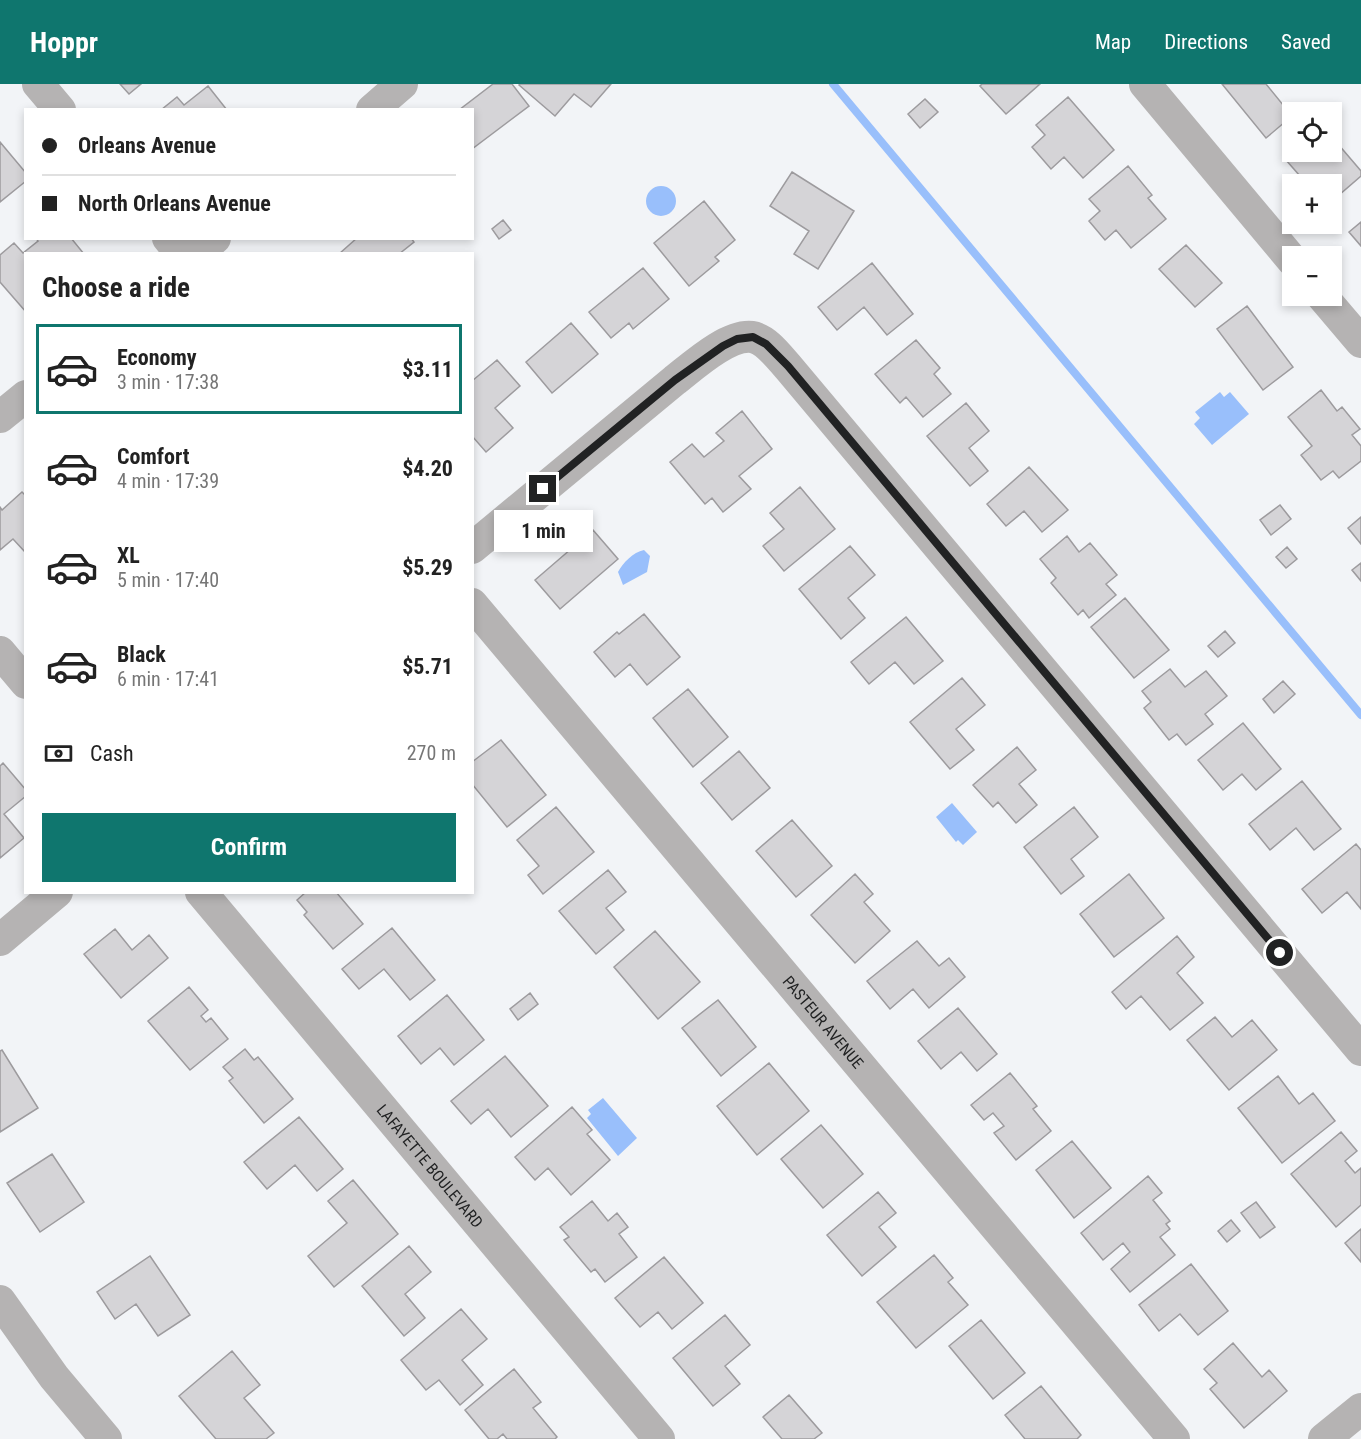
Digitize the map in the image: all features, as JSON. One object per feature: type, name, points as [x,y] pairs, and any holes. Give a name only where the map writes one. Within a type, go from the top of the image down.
[{"type":"street","points":[[38,84],[58,108]]},
{"type":"street","points":[[374,108],[402,84]]},
{"type":"street","points":[[1145,84],[1282,248]]},
{"type":"street","points":[[170,240],[179,252]]},
{"type":"street","points":[[199,252],[213,240]]},
{"type":"street","points":[[1330,306],[1361,342]]},
{"type":"street","points":[[474,546],[675,380],[723,346],[737,339],[753,337],[766,344],[788,366],[1361,1050]]},
{"type":"street","points":[[0,417],[24,398]]},
{"type":"street","name":"PASTEUR AVENUE","points":[[474,606],[1174,1439]]},
{"type":"street","points":[[0,652],[24,680]]},
{"type":"street","points":[[0,940],[55,894]]},
{"type":"street","name":"LAFAYETTE BOULEVARD","points":[[203,894],[658,1439]]},
{"type":"street","points":[[0,1302],[54,1377],[106,1439]]},
{"type":"street","points":[[1324,1439],[1361,1409]]},
{"type":"water","points":[[661,186],[667,187],[675,195],[675,207],[667,215],[661,216],[655,215],[647,207],[646,201],[647,195],[655,187]]},
{"type":"water","points":[[1220,392],[1224,397],[1230,392],[1249,414],[1212,445],[1194,424],[1200,418],[1195,412]]},
{"type":"water","points":[[644,550],[650,556],[647,572],[623,585],[618,572],[629,558]]},
{"type":"water","points":[[952,803],[977,832],[963,845],[958,840],[956,842],[936,817]]},
{"type":"water","points":[[603,1098],[637,1138],[618,1156],[587,1118],[591,1114],[588,1110]]},
{"type":"building","points":[[120,84],[141,84],[129,94]]},
{"type":"building","points":[[493,84],[512,84],[529,106],[474,147],[474,108],[462,108]]},
{"type":"building","points":[[520,84],[611,84],[591,107],[574,94],[555,116]]},
{"type":"building","points":[[982,84],[1040,84],[1006,114],[980,86]]},
{"type":"building","points":[[1222,84],[1266,84],[1282,104],[1282,124],[1266,138]]},
{"type":"building","points":[[208,86],[225,108],[163,108],[177,97],[184,105]]},
{"type":"building","points":[[1068,97],[1114,150],[1083,178],[1064,157],[1051,169],[1032,147],[1045,135],[1036,125]]},
{"type":"building","points":[[925,99],[938,112],[920,128],[908,114]]},
{"type":"building","points":[[0,142],[24,171],[24,183],[0,202]]},
{"type":"building","points":[[1342,149],[1361,171],[1361,176],[1342,192],[1342,174],[1298,174],[1288,162],[1342,162]]},
{"type":"building","points":[[1128,166],[1152,195],[1148,198],[1166,219],[1131,248],[1116,230],[1105,240],[1089,221],[1100,211],[1089,199]]},
{"type":"building","points":[[792,172],[854,211],[818,269],[794,254],[809,231],[770,206]]},
{"type":"building","points":[[704,201],[735,240],[715,257],[719,261],[689,286],[654,243]]},
{"type":"building","points":[[503,220],[511,230],[499,239],[492,229]]},
{"type":"building","points":[[1361,222],[1361,246],[1349,232]]},
{"type":"building","points":[[73,240],[82,252],[24,252],[38,241]]},
{"type":"building","points":[[355,240],[412,240],[414,242],[402,252],[341,252]]},
{"type":"building","points":[[14,243],[23,253],[24,310],[0,282],[0,255]]},
{"type":"building","points":[[1186,245],[1222,283],[1195,307],[1159,269]]},
{"type":"building","points":[[872,263],[913,314],[887,335],[864,307],[837,330],[818,307]]},
{"type":"building","points":[[643,268],[669,299],[633,329],[629,323],[611,338],[589,312]]},
{"type":"building","points":[[1247,306],[1293,367],[1263,390],[1217,329]]},
{"type":"building","points":[[571,323],[598,354],[552,393],[526,362]]},
{"type":"building","points":[[916,340],[940,368],[934,374],[951,394],[923,417],[906,397],[900,403],[875,374]]},
{"type":"building","points":[[497,360],[520,386],[495,408],[513,428],[486,452],[474,438],[474,379]]},
{"type":"building","points":[[1321,390],[1337,411],[1342,407],[1360,429],[1352,435],[1361,446],[1361,461],[1339,478],[1333,471],[1321,480],[1301,455],[1312,446],[1288,417]]},
{"type":"building","points":[[966,403],[989,431],[969,448],[988,471],[970,486],[927,436]]},
{"type":"building","points":[[742,411],[772,449],[739,476],[751,489],[723,512],[712,498],[705,504],[670,462],[692,444],[704,457],[724,441],[716,433]]},
{"type":"building","points":[[1029,467],[1068,510],[1042,532],[1024,511],[1006,526],[987,504]]},
{"type":"building","points":[[800,487],[835,529],[784,571],[763,546],[784,529],[770,513]]},
{"type":"building","points":[[22,492],[24,494],[24,551],[13,539],[0,550],[0,507],[2,510]]},
{"type":"building","points":[[1280,505],[1291,519],[1271,535],[1260,520]]},
{"type":"building","points":[[1361,517],[1361,544],[1348,528]]},
{"type":"building","points":[[593,530],[618,559],[560,609],[535,580]]},
{"type":"building","points":[[1067,536],[1079,552],[1090,543],[1117,575],[1106,584],[1116,595],[1089,618],[1083,610],[1078,615],[1051,583],[1056,578],[1040,559]]},
{"type":"building","points":[[850,546],[875,575],[848,598],[865,618],[841,639],[799,589]]},
{"type":"building","points":[[1287,547],[1297,559],[1286,568],[1276,557]]},
{"type":"building","points":[[1361,563],[1361,581],[1352,570]]},
{"type":"building","points":[[1125,598],[1169,650],[1134,678],[1091,627]]},
{"type":"building","points":[[644,614],[680,657],[647,685],[630,664],[615,677],[594,652],[617,632],[619,634]]},
{"type":"building","points":[[906,617],[943,661],[914,684],[895,662],[869,684],[851,662]]},
{"type":"building","points":[[1225,631],[1235,643],[1218,657],[1208,646]]},
{"type":"building","points":[[1170,669],[1185,687],[1206,671],[1227,696],[1205,714],[1213,724],[1186,745],[1177,734],[1169,740],[1144,708],[1151,702],[1142,691]]},
{"type":"building","points":[[962,678],[985,705],[956,729],[974,750],[950,769],[910,722]]},
{"type":"building","points":[[1283,681],[1295,694],[1274,713],[1263,699]]},
{"type":"building","points":[[688,689],[728,737],[693,767],[653,718]]},
{"type":"building","points":[[1243,723],[1281,769],[1256,790],[1242,774],[1223,790],[1198,760]]},
{"type":"building","points":[[501,740],[546,795],[507,827],[474,786],[474,760]]},
{"type":"building","points":[[1017,747],[1036,770],[1019,784],[1037,805],[1016,823],[998,802],[993,807],[973,785]]},
{"type":"building","points":[[739,751],[770,788],[732,820],[701,783]]},
{"type":"building","points":[[3,763],[24,788],[24,798],[4,814],[24,838],[0,858],[0,766]]},
{"type":"building","points":[[1302,781],[1341,829],[1314,850],[1296,828],[1270,850],[1249,824]]},
{"type":"building","points":[[556,807],[594,852],[543,894],[528,875],[539,866],[517,840]]},
{"type":"building","points":[[1074,807],[1098,837],[1071,859],[1084,876],[1061,894],[1024,847]]},
{"type":"building","points":[[792,820],[832,866],[796,897],[756,851]]},
{"type":"building","points":[[1356,844],[1361,850],[1361,909],[1347,892],[1322,913],[1302,889]]},
{"type":"building","points":[[608,870],[626,892],[606,908],[624,930],[596,954],[559,911]]},
{"type":"building","points":[[855,874],[873,894],[864,902],[890,931],[855,963],[811,915]]},
{"type":"building","points":[[1129,874],[1164,918],[1114,957],[1080,914]]},
{"type":"building","points":[[304,894],[338,894],[363,924],[333,949],[304,915],[307,912],[297,900]]},
{"type":"building","points":[[392,928],[435,980],[410,1000],[384,969],[359,989],[342,969]]},
{"type":"building","points":[[115,929],[132,950],[149,935],[168,958],[121,998],[84,954]]},
{"type":"building","points":[[655,931],[700,982],[658,1019],[614,967]]},
{"type":"building","points":[[1177,936],[1194,957],[1177,973],[1203,1003],[1170,1030],[1141,996],[1126,1009],[1112,992]]},
{"type":"building","points":[[917,941],[939,966],[949,958],[965,977],[929,1008],[913,989],[890,1009],[867,981]]},
{"type":"building","points":[[189,987],[208,1010],[201,1016],[206,1022],[211,1018],[228,1039],[190,1070],[148,1021]]},
{"type":"building","points":[[530,993],[538,1004],[518,1020],[510,1009]]},
{"type":"building","points":[[447,995],[484,1040],[454,1065],[440,1048],[421,1064],[398,1036]]},
{"type":"building","points":[[718,1000],[756,1047],[721,1076],[682,1028]]},
{"type":"building","points":[[958,1008],[997,1054],[977,1071],[961,1052],[941,1069],[918,1041]]},
{"type":"building","points":[[1215,1017],[1232,1037],[1252,1020],[1277,1050],[1229,1090],[1187,1040]]},
{"type":"building","points":[[245,1049],[254,1060],[258,1057],[293,1099],[264,1123],[229,1081],[233,1078],[223,1067]]},
{"type":"building","points":[[2,1050],[38,1108],[0,1132],[0,1051]]},
{"type":"building","points":[[505,1056],[548,1106],[511,1137],[488,1109],[471,1124],[451,1101]]},
{"type":"building","points":[[769,1063],[809,1111],[757,1155],[717,1106]]},
{"type":"building","points":[[1010,1073],[1037,1106],[1033,1109],[1051,1131],[1016,1160],[994,1133],[1004,1126],[993,1113],[984,1120],[971,1105]]},
{"type":"building","points":[[1278,1076],[1299,1104],[1313,1093],[1335,1121],[1282,1163],[1238,1108]]},
{"type":"building","points":[[572,1107],[592,1130],[587,1134],[610,1160],[571,1195],[548,1168],[535,1180],[515,1157]]},
{"type":"building","points":[[299,1117],[343,1169],[317,1191],[295,1165],[267,1189],[244,1162]]},
{"type":"building","points":[[821,1125],[863,1174],[823,1208],[781,1159]]},
{"type":"building","points":[[1341,1132],[1357,1151],[1345,1161],[1355,1173],[1361,1168],[1361,1205],[1336,1227],[1291,1174]]},
{"type":"building","points":[[1072,1141],[1111,1188],[1074,1218],[1036,1170]]},
{"type":"building","points":[[52,1154],[84,1202],[40,1232],[7,1183]]},
{"type":"building","points":[[1148,1176],[1162,1193],[1153,1200],[1170,1221],[1166,1224],[1170,1229],[1160,1237],[1175,1255],[1130,1292],[1111,1269],[1130,1252],[1123,1243],[1103,1260],[1081,1233]]},
{"type":"building","points":[[353,1180],[398,1234],[334,1287],[308,1256],[347,1223],[328,1201]]},
{"type":"building","points":[[878,1192],[896,1213],[879,1227],[896,1247],[862,1276],[827,1235]]},
{"type":"building","points":[[592,1201],[608,1221],[617,1213],[628,1227],[619,1234],[637,1257],[605,1282],[595,1269],[591,1272],[564,1240],[569,1237],[560,1227]]},
{"type":"building","points":[[1256,1202],[1275,1227],[1260,1238],[1241,1213]]},
{"type":"building","points":[[1231,1220],[1240,1231],[1227,1242],[1218,1231]]},
{"type":"building","points":[[1361,1229],[1361,1262],[1345,1243]]},
{"type":"building","points":[[409,1246],[431,1272],[405,1294],[425,1318],[404,1336],[362,1286]]},
{"type":"building","points":[[934,1255],[953,1278],[948,1282],[968,1305],[916,1348],[877,1302]]},
{"type":"building","points":[[150,1256],[190,1315],[158,1336],[136,1304],[115,1319],[97,1292]]},
{"type":"building","points":[[664,1257],[703,1303],[672,1329],[658,1312],[640,1327],[615,1298]]},
{"type":"building","points":[[1191,1264],[1228,1311],[1198,1335],[1180,1314],[1159,1331],[1139,1305]]},
{"type":"building","points":[[461,1309],[487,1339],[462,1360],[483,1385],[460,1405],[439,1380],[426,1390],[401,1360]]},
{"type":"building","points":[[725,1315],[750,1345],[725,1366],[740,1384],[713,1406],[673,1358]]},
{"type":"building","points":[[981,1320],[1025,1373],[993,1399],[949,1346]]},
{"type":"building","points":[[1233,1343],[1262,1377],[1269,1370],[1287,1391],[1244,1428],[1210,1389],[1217,1383],[1204,1369]]},
{"type":"building","points":[[232,1351],[260,1385],[244,1398],[274,1433],[266,1439],[216,1439],[179,1396]]},
{"type":"building","points":[[514,1369],[541,1402],[533,1408],[557,1437],[555,1439],[507,1439],[503,1434],[497,1439],[489,1439],[465,1410]]},
{"type":"building","points":[[1041,1386],[1081,1435],[1077,1439],[1025,1439],[1005,1415]]},
{"type":"building","points":[[789,1395],[822,1433],[814,1439],[782,1439],[763,1417]]},
{"type":"waterway","points":[[833,84],[1361,715]]},
{"type":"route","points":[[543,489],[706,356],[737,339],[753,337],[766,344],[788,366],[1280,953]]}]
